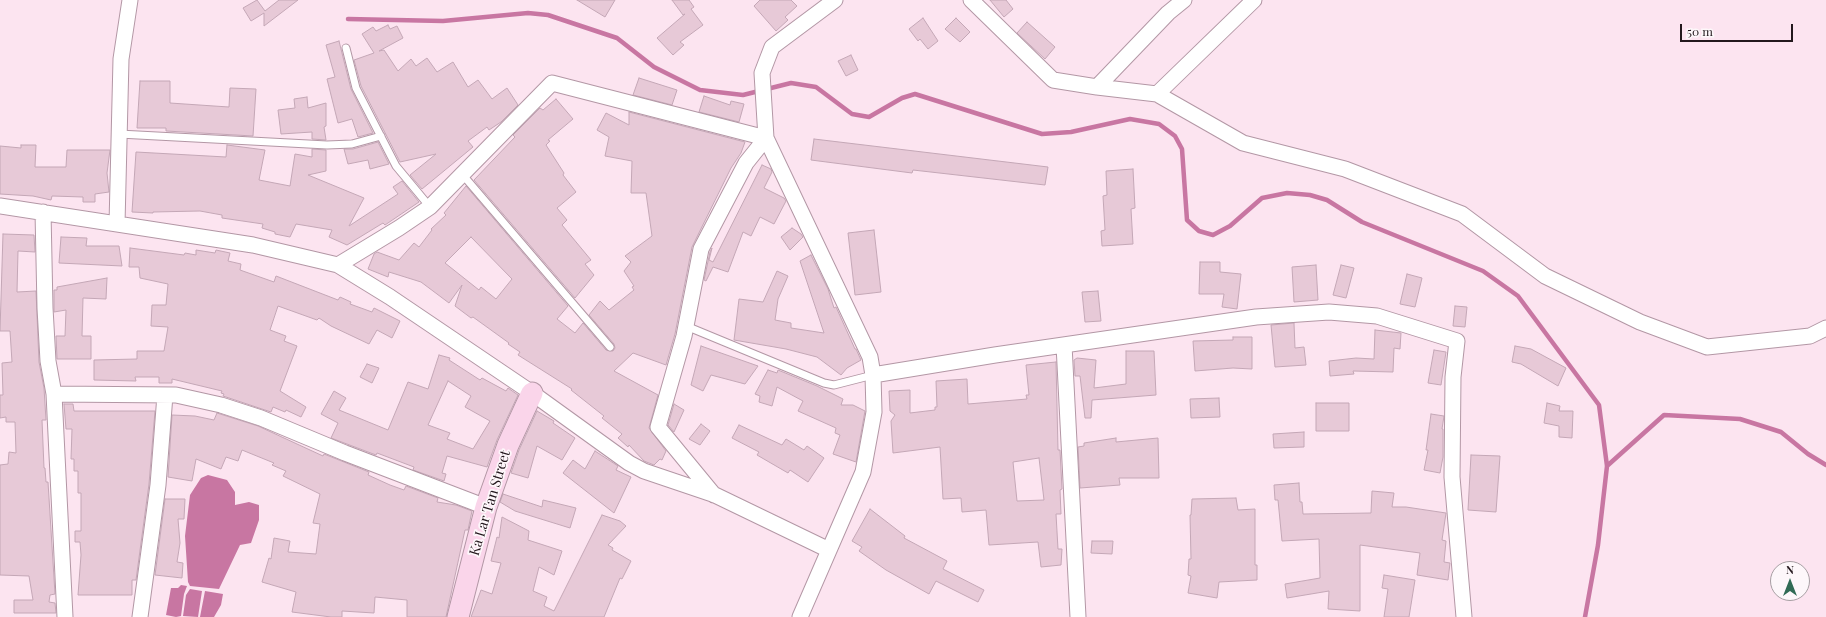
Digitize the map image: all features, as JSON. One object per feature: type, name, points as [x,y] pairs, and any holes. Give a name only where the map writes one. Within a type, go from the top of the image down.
[{"type":"street","points":[[117,224],[121,59],[130,0]]},
{"type":"street","points":[[800,617],[863,472],[874,412],[872,375],[870,357],[766,138],[762,73],[772,47],[835,0]]},
{"type":"street","points":[[971,0],[1053,80],[1157,94],[1243,143],[1345,169],[1462,214],[1545,276],[1640,322],[1708,347],[1810,336],[1826,328]]},
{"type":"street","points":[[1097,87],[1168,13],[1184,0]]},
{"type":"street","points":[[1157,94],[1245,3]]},
{"type":"street","points":[[338,265],[399,228],[430,206],[552,83],[766,138]]},
{"type":"street","points":[[715,495],[658,427],[686,326],[701,250],[746,163],[766,138]]},
{"type":"street","points":[[0,206],[253,245],[338,265],[390,297],[532,393],[629,464],[644,471],[715,495],[828,550]]},
{"type":"street","points":[[43,212],[48,354],[54,394],[66,617]]},
{"type":"street","points":[[872,375],[1256,317],[1329,312],[1377,316],[1457,341],[1453,377],[1452,477],[1464,617]]},
{"type":"street","points":[[1064,345],[1078,617]]},
{"type":"street","name":"Ka Lar Tan Street","points":[[458,617],[486,507],[508,445],[532,393]]},
{"type":"street","points":[[54,394],[176,395],[221,405],[261,418],[345,453],[486,507]]},
{"type":"street","points":[[140,617],[158,485],[165,395]]},
{"type":"lane","points":[[346,48],[356,88],[396,166],[430,206]]},
{"type":"lane","points":[[119,134],[328,145],[352,144],[381,136]]},
{"type":"lane","points":[[462,174],[610,347]]},
{"type":"lane","points":[[686,326],[824,383],[834,385],[872,375]]},
{"type":"shaded area","points":[[208,475],[227,480],[235,492],[235,505],[249,502],[259,505],[259,520],[251,543],[240,545],[219,589],[190,586],[188,582],[185,536],[190,495],[201,478]]},
{"type":"shaded area","points":[[181,585],[187,586],[184,594],[181,616],[176,617],[166,615],[171,588],[178,588]]},
{"type":"shaded area","points":[[190,589],[202,591],[198,617],[183,616],[186,595]]},
{"type":"shaded area","points":[[205,591],[223,594],[221,605],[214,617],[200,617]]},
{"type":"building","points":[[257,0],[265,11],[279,0],[298,0],[264,26],[264,13],[251,21],[243,8]]},
{"type":"building","points":[[577,0],[615,0],[605,17]]},
{"type":"building","points":[[672,0],[689,0],[694,7],[691,9],[703,25],[680,42],[684,45],[673,55],[657,38],[685,14],[683,15]]},
{"type":"building","points":[[760,0],[791,0],[797,6],[785,17],[788,20],[776,31],[754,6]]},
{"type":"building","points":[[990,0],[1006,0],[1013,9],[1004,17]]},
{"type":"building","points":[[923,18],[938,41],[928,49],[920,39],[918,41],[909,29]]},
{"type":"building","points":[[956,18],[970,32],[960,42],[945,29]]},
{"type":"building","points":[[1027,22],[1055,47],[1045,59],[1017,33]]},
{"type":"building","points":[[388,25],[390,29],[397,26],[403,38],[379,51],[384,50],[398,71],[411,59],[416,66],[427,58],[437,72],[453,62],[468,87],[478,80],[492,99],[507,88],[518,105],[501,122],[489,130],[487,127],[468,141],[473,147],[422,189],[410,175],[436,154],[400,162],[361,86],[354,60],[374,53],[362,34],[373,27],[376,31]]},
{"type":"building","points":[[339,41],[351,89],[373,133],[358,137],[352,119],[338,123],[327,79],[335,77],[326,45]]},
{"type":"building","points":[[851,55],[858,70],[846,76],[838,61]]},
{"type":"building","points":[[639,78],[677,90],[672,105],[633,95]]},
{"type":"building","points":[[140,81],[170,81],[170,103],[229,107],[230,88],[256,89],[253,136],[166,131],[166,128],[137,128]]},
{"type":"building","points":[[704,96],[730,105],[731,101],[744,104],[739,122],[699,112]]},
{"type":"building","points":[[307,97],[308,108],[326,103],[326,126],[324,127],[326,140],[312,139],[312,132],[281,134],[278,110],[295,108],[294,99]]},
{"type":"building","points":[[556,99],[573,119],[548,140],[550,141],[546,145],[564,173],[563,175],[576,192],[557,208],[567,220],[562,225],[591,260],[585,264],[594,275],[575,298],[474,180],[515,137],[513,135],[540,108],[543,110]]},
{"type":"building","points":[[629,112],[745,142],[741,153],[731,168],[692,247],[675,334],[666,365],[633,353],[614,371],[658,395],[649,428],[666,451],[662,460],[660,459],[654,465],[644,461],[629,445],[628,447],[618,438],[622,434],[602,418],[604,416],[571,390],[572,389],[518,355],[520,352],[508,344],[509,343],[455,306],[462,285],[449,303],[421,282],[389,272],[388,277],[368,269],[374,254],[377,252],[399,260],[414,243],[419,247],[432,230],[431,229],[446,215],[444,213],[466,186],[568,306],[557,319],[575,333],[583,323],[606,350],[613,351],[615,348],[614,344],[589,315],[600,301],[609,310],[634,290],[632,287],[634,286],[624,271],[631,262],[625,256],[652,236],[646,193],[631,193],[632,161],[605,156],[609,137],[597,130],[606,113],[629,125]],"holes":[[[471,237],[512,279],[496,299],[481,287],[479,290],[445,263]]]},
{"type":"building","points":[[814,139],[1048,167],[1045,185],[913,170],[912,173],[811,160]]},
{"type":"building","points":[[378,142],[389,164],[370,169],[368,160],[348,164],[344,149],[353,149]]},
{"type":"building","points":[[21,145],[36,145],[35,167],[66,167],[67,150],[110,150],[107,173],[109,192],[95,194],[95,202],[83,202],[83,197],[52,196],[51,200],[33,196],[0,194],[0,146],[21,148]]},
{"type":"building","points":[[227,145],[265,150],[259,180],[290,186],[295,154],[312,157],[312,149],[326,150],[326,171],[308,175],[364,198],[349,226],[398,194],[393,187],[402,181],[419,202],[385,225],[383,223],[347,245],[329,237],[332,230],[296,224],[290,237],[275,234],[275,232],[262,228],[263,224],[222,218],[222,215],[200,211],[153,213],[132,212],[136,152],[226,157]]},
{"type":"building","points":[[762,165],[771,169],[772,172],[764,188],[784,198],[786,201],[774,224],[760,217],[751,236],[743,232],[728,272],[713,267],[706,281],[704,280],[710,252],[712,248],[709,260],[713,262]]},
{"type":"building","points":[[1133,169],[1135,208],[1131,209],[1133,244],[1102,246],[1101,231],[1105,230],[1103,196],[1107,195],[1106,171]]},
{"type":"building","points":[[792,228],[803,237],[790,250],[781,237]]},
{"type":"building","points":[[874,230],[881,292],[855,295],[848,233]]},
{"type":"building","points":[[3,234],[34,235],[35,252],[18,251],[17,292],[36,291],[39,362],[44,388],[46,420],[42,420],[44,468],[46,482],[48,482],[55,594],[50,595],[49,602],[55,603],[56,613],[14,613],[14,600],[33,600],[29,576],[0,575],[0,465],[8,464],[9,452],[16,453],[15,422],[6,422],[6,417],[0,418],[0,395],[3,395],[2,363],[12,362],[10,331],[0,331]]},
{"type":"building","points":[[61,237],[87,238],[86,246],[119,246],[122,266],[59,263]]},
{"type":"building","points":[[130,248],[184,255],[185,253],[196,255],[196,250],[215,253],[216,250],[230,253],[228,261],[241,264],[240,270],[274,282],[276,276],[338,300],[340,297],[351,302],[350,304],[372,312],[374,308],[400,321],[392,338],[377,330],[369,344],[331,326],[319,318],[317,320],[278,306],[270,330],[286,336],[284,341],[297,346],[280,391],[306,407],[301,417],[286,410],[285,412],[273,407],[271,412],[223,396],[224,394],[221,393],[222,391],[172,379],[172,383],[159,383],[159,377],[135,377],[136,381],[94,380],[94,360],[137,359],[137,351],[164,351],[168,327],[151,326],[152,305],[166,305],[168,284],[140,278],[139,267],[129,267]]},
{"type":"building","points":[[811,255],[828,289],[834,308],[836,307],[861,360],[847,368],[841,375],[817,357],[786,349],[734,340],[739,299],[763,302],[777,271],[788,276],[778,299],[775,320],[791,323],[791,328],[824,333],[800,261]]},
{"type":"building","points":[[1200,262],[1220,262],[1220,272],[1241,274],[1237,309],[1222,307],[1224,294],[1199,294]]},
{"type":"building","points":[[1316,265],[1318,300],[1294,302],[1292,267]]},
{"type":"building","points":[[1341,265],[1354,268],[1346,298],[1333,295]]},
{"type":"building","points":[[1407,274],[1422,278],[1415,307],[1400,304]]},
{"type":"building","points":[[107,278],[106,299],[83,298],[82,336],[91,336],[91,359],[57,359],[56,336],[65,336],[66,310],[54,312],[54,290],[57,290],[57,287]]},
{"type":"building","points":[[1098,291],[1101,321],[1085,322],[1082,292]]},
{"type":"building","points":[[1455,306],[1467,307],[1465,327],[1453,326]]},
{"type":"building","points":[[1294,323],[1295,348],[1304,347],[1306,365],[1275,367],[1271,325]]},
{"type":"building","points":[[1375,330],[1401,333],[1400,349],[1394,348],[1393,372],[1353,371],[1354,374],[1330,376],[1329,361],[1356,358],[1374,359]]},
{"type":"building","points":[[1233,337],[1252,337],[1252,369],[1233,368],[1195,371],[1193,341],[1233,340]]},
{"type":"building","points":[[701,346],[758,366],[745,384],[711,375],[703,391],[691,385]]},
{"type":"building","points":[[1515,346],[1531,349],[1566,368],[1558,386],[1521,364],[1512,362]]},
{"type":"building","points":[[1434,350],[1446,352],[1441,385],[1428,383]]},
{"type":"building","points":[[1126,351],[1154,351],[1156,395],[1092,400],[1091,418],[1085,418],[1080,376],[1075,376],[1074,360],[1077,358],[1096,360],[1094,388],[1126,384]]},
{"type":"building","points":[[439,355],[450,358],[449,360],[480,380],[482,378],[506,391],[508,388],[518,395],[497,440],[487,467],[447,456],[442,473],[446,474],[444,481],[413,470],[414,467],[377,453],[376,455],[331,438],[338,423],[321,414],[334,391],[346,398],[339,410],[388,430],[408,382],[428,389]],"holes":[[[448,381],[471,396],[465,407],[490,421],[473,449],[447,439],[450,433],[428,425]]]},
{"type":"building","points":[[1056,362],[1058,450],[1060,450],[1062,489],[1060,490],[1061,514],[1056,514],[1058,549],[1062,549],[1061,565],[1041,567],[1038,542],[989,545],[986,510],[962,512],[961,498],[943,499],[940,447],[893,453],[891,421],[895,415],[890,411],[889,391],[910,390],[910,413],[935,410],[935,407],[937,407],[936,381],[967,379],[968,404],[1027,399],[1026,395],[1029,395],[1026,365]],"holes":[[[1039,458],[1044,500],[1017,501],[1013,462]]]},
{"type":"building","points":[[367,364],[379,368],[372,383],[360,377]]},
{"type":"building","points":[[768,370],[777,373],[778,370],[817,386],[843,399],[841,405],[853,405],[865,411],[856,462],[833,454],[840,435],[835,433],[836,428],[798,411],[803,401],[777,387],[772,406],[759,402],[760,396],[755,394]]},
{"type":"building","points":[[1219,398],[1220,417],[1191,418],[1190,399]]},
{"type":"building","points":[[1316,403],[1349,403],[1349,431],[1316,431]]},
{"type":"building","points":[[1547,403],[1560,406],[1559,411],[1573,411],[1572,438],[1559,437],[1559,426],[1544,423]]},
{"type":"building","points":[[64,404],[73,404],[74,411],[155,411],[149,484],[136,580],[132,580],[132,595],[78,595],[81,555],[80,542],[75,542],[75,531],[81,531],[81,493],[78,493],[78,471],[74,471],[74,459],[71,459],[72,429],[66,429]]},
{"type":"building","points":[[674,404],[684,410],[674,432],[668,425]]},
{"type":"building","points":[[537,411],[554,421],[553,423],[575,438],[562,460],[537,446],[528,478],[511,473],[519,450]]},
{"type":"building","points":[[217,413],[258,426],[323,456],[324,454],[369,472],[368,475],[390,485],[404,490],[406,486],[438,498],[437,502],[456,505],[472,511],[468,530],[465,530],[446,617],[407,617],[407,600],[375,597],[374,613],[342,611],[342,617],[331,617],[292,612],[296,592],[262,582],[269,558],[271,559],[274,538],[290,541],[288,552],[316,554],[320,524],[313,523],[320,494],[283,476],[286,471],[272,465],[274,463],[242,450],[238,461],[226,457],[221,469],[196,459],[192,481],[168,477],[172,415],[195,416],[214,420]]},
{"type":"building","points":[[1431,414],[1444,416],[1442,429],[1443,457],[1440,473],[1424,470],[1428,450],[1426,450]]},
{"type":"building","points":[[701,424],[710,431],[700,445],[689,439]]},
{"type":"building","points":[[739,425],[782,445],[786,439],[804,450],[807,446],[824,458],[808,482],[790,470],[788,473],[757,455],[759,452],[732,438]]},
{"type":"building","points":[[1304,432],[1304,447],[1274,448],[1273,434]]},
{"type":"building","points":[[1116,438],[1116,442],[1158,438],[1159,478],[1119,478],[1120,485],[1080,488],[1078,447],[1084,446],[1084,443]]},
{"type":"building","points":[[595,451],[618,466],[616,470],[631,477],[614,513],[563,473],[573,460],[585,469]]},
{"type":"building","points":[[1471,455],[1500,456],[1496,512],[1468,510]]},
{"type":"building","points":[[1299,483],[1300,502],[1302,502],[1303,514],[1371,513],[1372,491],[1394,493],[1392,507],[1406,507],[1446,513],[1442,540],[1446,541],[1444,562],[1450,563],[1448,580],[1417,575],[1420,553],[1360,545],[1360,611],[1328,609],[1329,591],[1287,598],[1285,584],[1320,578],[1319,539],[1282,541],[1278,500],[1275,500],[1274,485]]},
{"type":"building","points":[[503,494],[542,507],[543,500],[576,508],[570,528],[515,511],[500,502]]},
{"type":"building","points":[[1236,498],[1238,510],[1255,509],[1255,565],[1257,565],[1257,580],[1219,582],[1217,598],[1188,593],[1191,576],[1188,575],[1189,559],[1191,559],[1190,515],[1192,499]]},
{"type":"building","points":[[165,499],[185,499],[184,519],[178,519],[180,543],[177,562],[183,563],[182,578],[155,575]]},
{"type":"building","points":[[870,509],[905,536],[904,538],[947,561],[943,569],[984,590],[978,602],[936,581],[929,594],[886,570],[859,551],[862,547],[852,541]]},
{"type":"building","points":[[602,515],[620,521],[626,526],[608,545],[613,548],[612,550],[631,561],[622,579],[620,578],[604,617],[471,617],[481,590],[492,594],[501,563],[491,561],[497,537],[499,538],[502,517],[529,531],[528,540],[562,551],[554,575],[539,567],[533,591],[547,597],[544,606],[554,611]]},
{"type":"building","points":[[1092,541],[1113,541],[1112,554],[1091,553]]},
{"type":"building","points":[[1384,575],[1415,580],[1409,617],[1384,617],[1388,589],[1382,588]]},
{"type":"waterway","points":[[348,19],[443,21],[528,13],[548,15],[617,38],[654,67],[700,90],[743,95],[791,83],[816,87],[852,114],[869,117],[902,98],[915,94],[1042,134],[1071,132],[1130,119],[1159,124],[1175,136],[1182,149],[1187,220],[1199,231],[1213,235],[1230,226],[1262,198],[1287,193],[1310,195],[1327,200],[1362,222],[1483,271],[1518,296],[1599,405],[1607,466],[1598,545],[1585,617]]},
{"type":"waterway","points":[[1607,466],[1664,415],[1740,419],[1781,432],[1808,454],[1826,465]]}]
